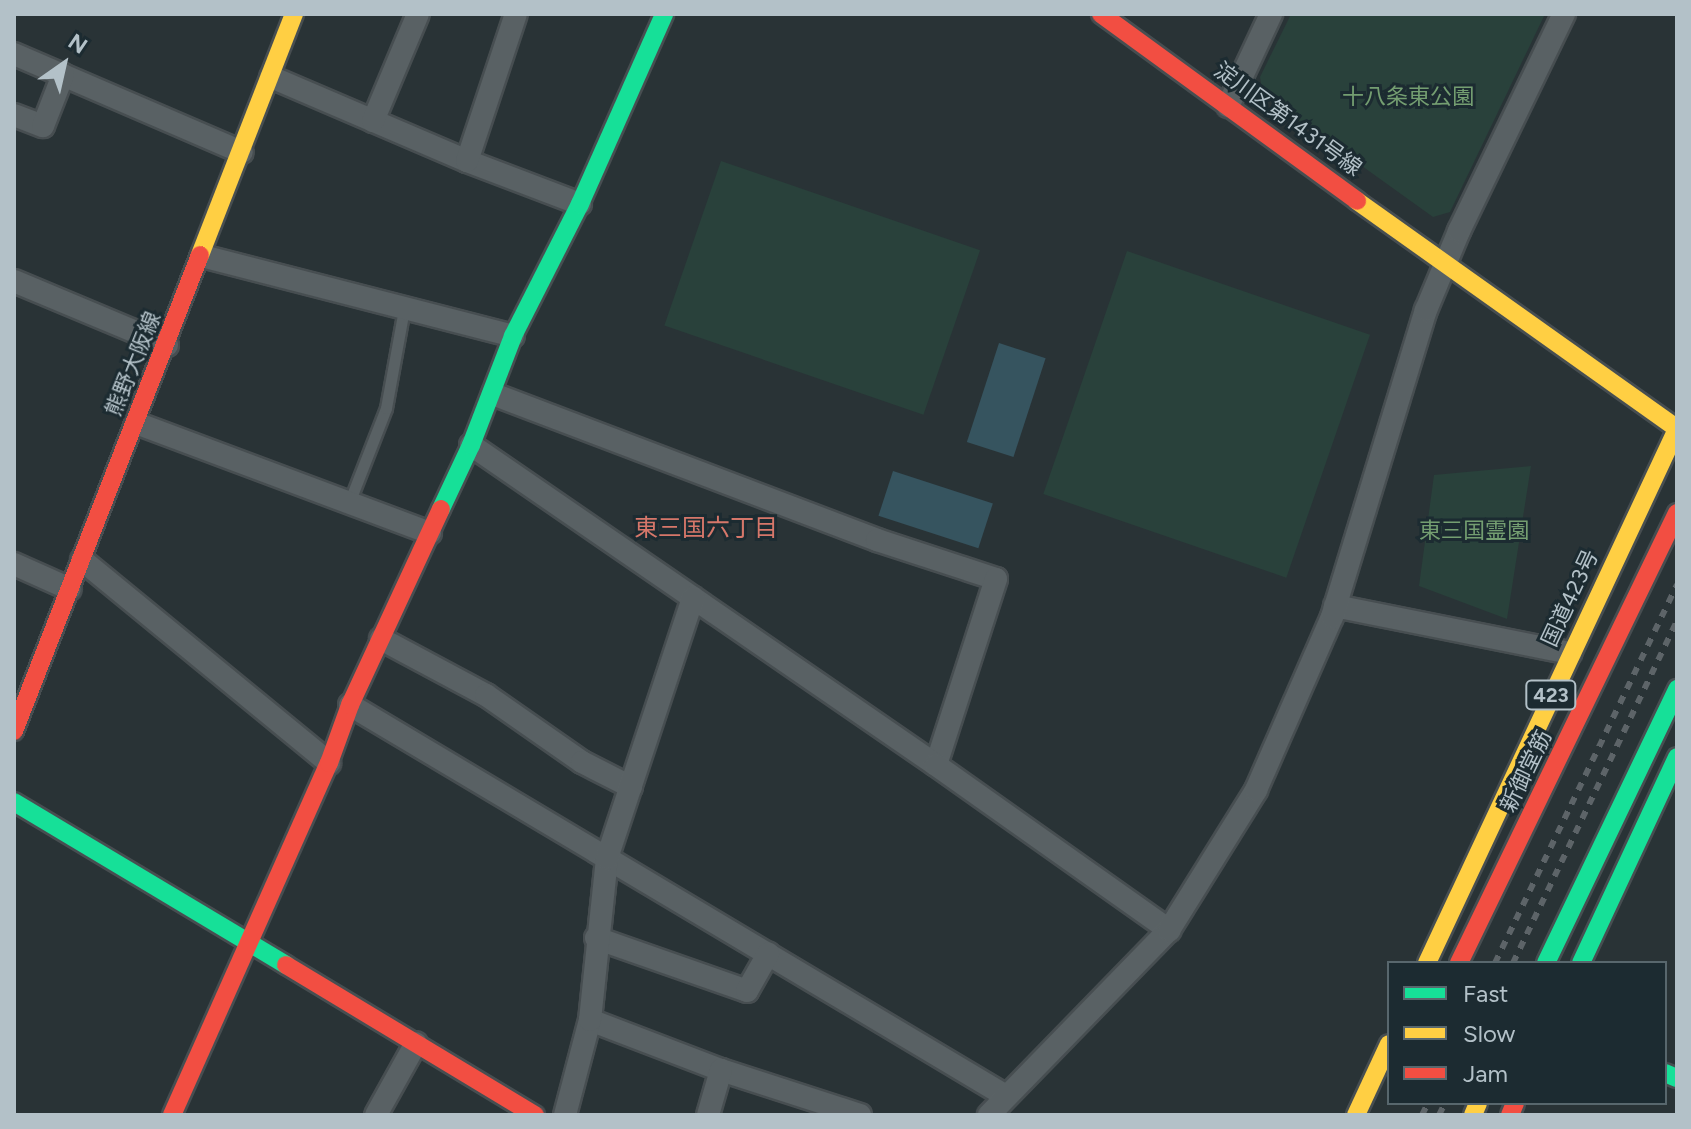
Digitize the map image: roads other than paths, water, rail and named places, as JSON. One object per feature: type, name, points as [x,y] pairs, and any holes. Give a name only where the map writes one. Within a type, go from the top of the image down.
[{"type":"main road","name":"熊野大阪線","points":[[14,731],[294,14]]},
{"type":"main road","name":"淀川区第1431号線","points":[[1101,14],[1479,291],[1677,429]]},
{"type":"main road","points":[[172,1115],[329,763],[350,705],[471,445],[513,336],[580,204],[659,16]]},
{"type":"main road","name":"国道423号","points":[[1428,961],[1677,429]]},
{"type":"main road","name":"新御堂筋","points":[[1460,961],[1677,513]]},
{"type":"main road","points":[[1547,961],[1677,689]]},
{"type":"main road","points":[[1582,961],[1677,757]]},
{"type":"main road","points":[[14,802],[535,1115]]},
{"type":"main road","points":[[1356,1115],[1387,1048]]},
{"type":"street","points":[[373,121],[418,14]]},
{"type":"street","points":[[467,161],[516,14]]},
{"type":"street","points":[[1228,106],[1271,14]]},
{"type":"street","points":[[989,1115],[1169,930],[1256,790],[1335,606],[1426,310],[1564,14]]},
{"type":"street","points":[[14,54],[242,152]]},
{"type":"street","points":[[14,115],[43,126],[63,75]]},
{"type":"street","points":[[271,77],[467,161],[580,204]]},
{"type":"street","points":[[202,256],[513,336]]},
{"type":"street","points":[[14,281],[167,345]]},
{"type":"street","points":[[493,394],[877,540],[996,579],[936,765]]},
{"type":"street","points":[[136,423],[430,533]]},
{"type":"street","points":[[471,445],[936,765],[1169,930]]},
{"type":"street","points":[[82,560],[329,763]]},
{"type":"street","points":[[14,564],[70,589]]},
{"type":"street","points":[[565,1115],[590,1020],[596,938],[607,858],[693,598]]},
{"type":"street","points":[[1335,606],[1570,653]]},
{"type":"street","points":[[381,639],[486,695],[582,762],[631,787]]},
{"type":"street","points":[[350,705],[1006,1096]]},
{"type":"street","points":[[596,938],[747,991],[768,954]]},
{"type":"street","points":[[590,1020],[721,1070],[860,1115]]},
{"type":"street","points":[[376,1115],[416,1043]]},
{"type":"street","points":[[708,1115],[721,1070]]},
{"type":"lane","points":[[349,503],[386,408],[404,309]]},
{"type":"water","points":[[999,343],[1046,358],[1013,457],[967,442]]},
{"type":"water","points":[[893,471],[993,503],[978,548],[878,516]]},
{"type":"railway","points":[[1496,961],[1677,585]]},
{"type":"railway","points":[[1514,961],[1677,621]]},
{"type":"railway","points":[[1422,1115],[1427,1105]]},
{"type":"railway","points":[[1439,1115],[1444,1105]]},
{"type":"district","name":"東三国六丁目","points":[[706,528]]},
{"type":"park label","name":"十八条東公園","points":[[1408,97]]},
{"type":"park label","name":"東三国霊園","points":[[1474,531]]}]
